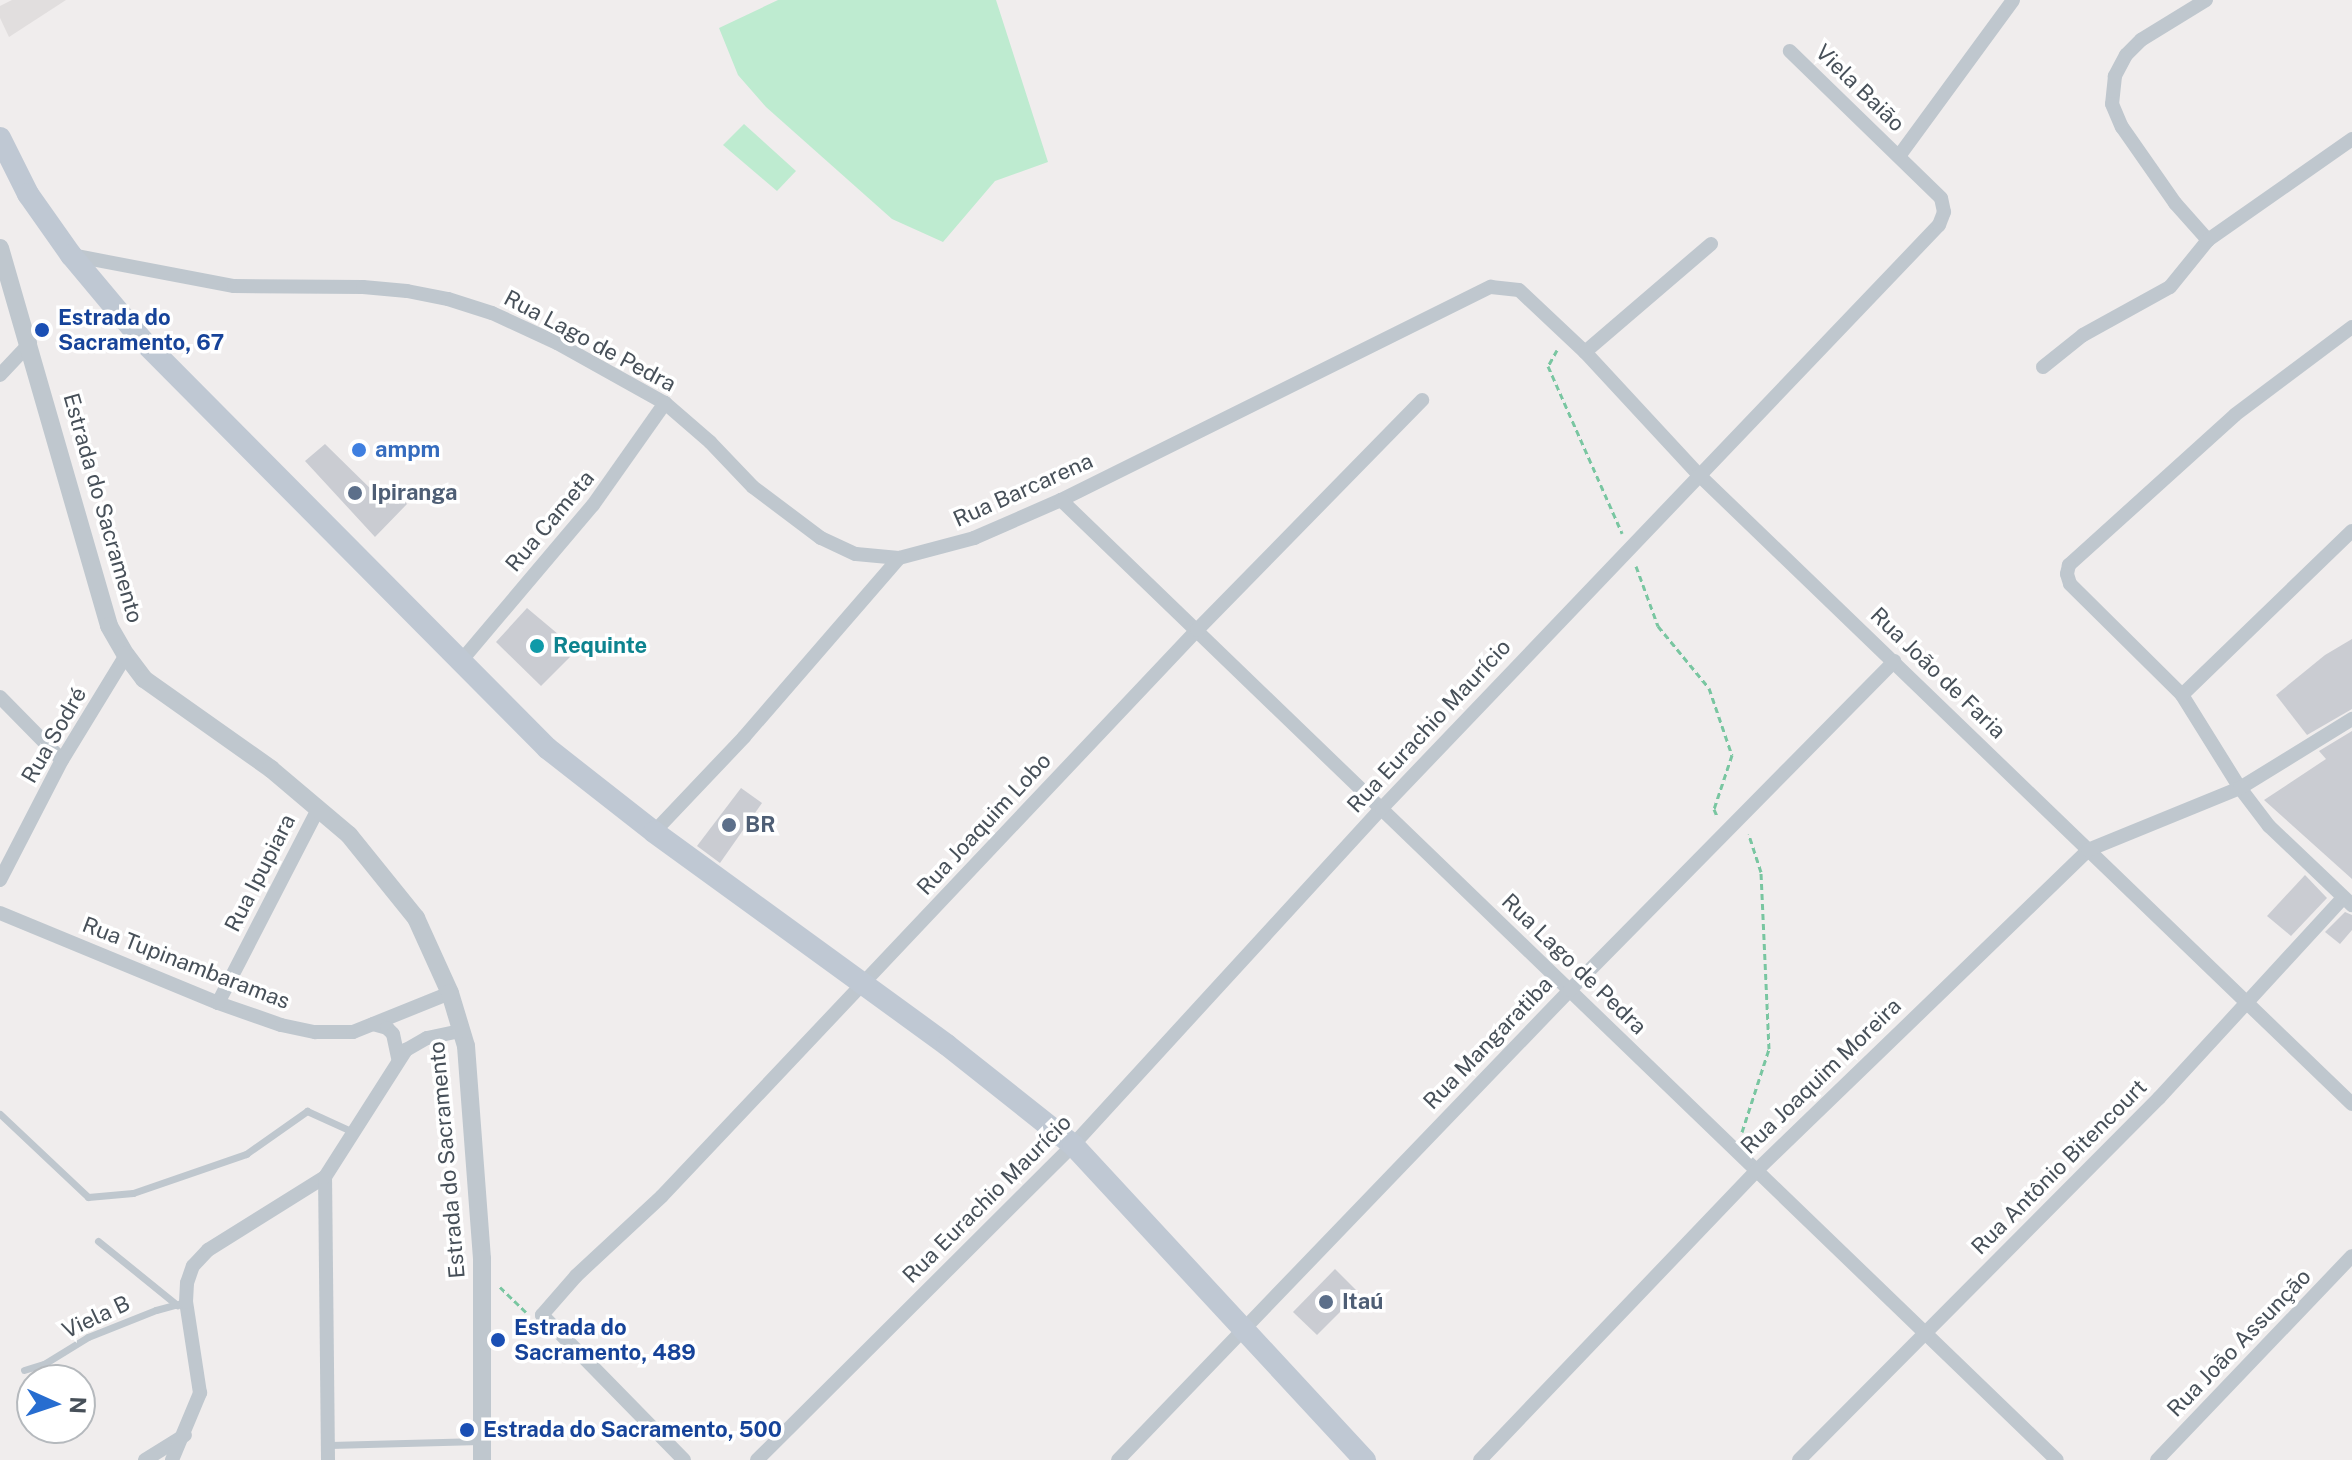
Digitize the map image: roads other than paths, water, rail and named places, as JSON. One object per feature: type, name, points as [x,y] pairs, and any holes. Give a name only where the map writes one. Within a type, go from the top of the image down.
[{"type":"main road","points":[[0,138],[28,194],[71,255],[142,340],[547,748],[654,832],[1018,1099],[1073,1145],[1241,1331],[1365,1460]]},
{"type":"street","points":[[1899,156],[2013,0]]},
{"type":"street","points":[[2206,0],[2141,40],[2126,55],[2115,76],[2112,104],[2122,127],[2175,203],[2208,240]]},
{"type":"street","name":"Viela Baião","points":[[1790,51],[1899,156]]},
{"type":"street","points":[[2043,367],[2083,335],[2170,287],[2208,240],[2352,139]]},
{"type":"street","name":"Rua Eurachio Maurício","points":[[757,1460],[1073,1145],[1382,808],[1939,225],[1944,212],[1941,198],[1899,156]]},
{"type":"street","points":[[1585,352],[1711,244]]},
{"type":"street","name":"Estrada do Sacramento","points":[[0,248],[30,343],[109,626],[126,655],[144,679],[173,703],[227,736],[319,807],[349,835],[416,918],[450,993],[466,1046],[482,1259],[482,1460]]},
{"type":"street","name":"Rua Lago de Pedra","points":[[71,255],[234,286],[363,287],[448,299],[492,313],[557,343],[665,403],[710,442],[753,487],[821,538],[856,554],[899,558]]},
{"type":"street","name":"Rua João de Faria","points":[[1491,287],[1519,290],[1566,333],[1698,474],[2352,1104]]},
{"type":"street","name":"Rua Barcarena","points":[[899,558],[974,538],[1061,500],[1491,287]]},
{"type":"street","points":[[2347,902],[2269,826],[2240,788],[2182,695],[2070,584],[2067,574],[2078,558],[2235,415],[2352,327]]},
{"type":"street","points":[[0,375],[30,343]]},
{"type":"street","name":"Rua Joaquim Lobo","points":[[684,1460],[542,1315],[576,1276],[662,1196],[1197,630],[1422,400]]},
{"type":"street","name":"Rua Cameta","points":[[461,661],[593,505],[629,459],[665,403]]},
{"type":"street","name":"Rua Lago de Pedra","points":[[1061,500],[2057,1460]]},
{"type":"street","points":[[2182,695],[2352,531]]},
{"type":"street","points":[[654,832],[744,737],[899,558]]},
{"type":"street","name":"Rua Sodré","points":[[0,880],[62,760],[126,655]]},
{"type":"street","name":"Rua Mangaratiba","points":[[1118,1460],[1570,990],[1894,661]]},
{"type":"street","points":[[0,697],[62,760]]},
{"type":"street","name":"Rua Joaquim Moreira","points":[[1480,1460],[1756,1171],[2088,850],[2240,788],[2352,719]]},
{"type":"street","name":"Rua Ipupiara","points":[[218,1003],[319,807]]},
{"type":"street","name":"Rua Antônio Bitencourt","points":[[1799,1460],[2347,902]]},
{"type":"street","name":"Rua Tupinambaramas","points":[[0,913],[218,1003],[281,1025],[315,1032],[353,1032],[450,993]]},
{"type":"street","points":[[373,1024],[387,1028],[393,1034],[398,1058]]},
{"type":"street","points":[[172,1460],[200,1393],[181,1304],[193,1266],[208,1250],[325,1177],[398,1058],[427,1038],[461,1031]]},
{"type":"street","points":[[325,1177],[329,1452]]},
{"type":"street","name":"Rua João Assunção","points":[[2157,1460],[2352,1256]]},
{"type":"street","points":[[145,1460],[185,1435]]},
{"type":"lane","points":[[0,1114],[88,1197],[133,1193],[246,1154],[307,1111],[353,1132]]},
{"type":"lane","points":[[98,1241],[181,1304]]},
{"type":"lane","name":"Viela B","points":[[44,1364],[88,1337],[181,1304]]},
{"type":"lane","points":[[329,1452],[482,1441]]},
{"type":"place","name":"Estrada do Sacramento, 67","points":[[42,330]]},
{"type":"place","name":"ampm","points":[[359,450]]},
{"type":"place","name":"Ipiranga","points":[[355,493]]},
{"type":"place","name":"Requinte","points":[[537,646]]},
{"type":"place","name":"BR","points":[[729,825]]},
{"type":"place","name":"Itaú","points":[[1326,1302]]},
{"type":"place","name":"Estrada do Sacramento, 489","points":[[498,1340]]},
{"type":"place","name":"Estrada do Sacramento, 500","points":[[467,1430]]}]
